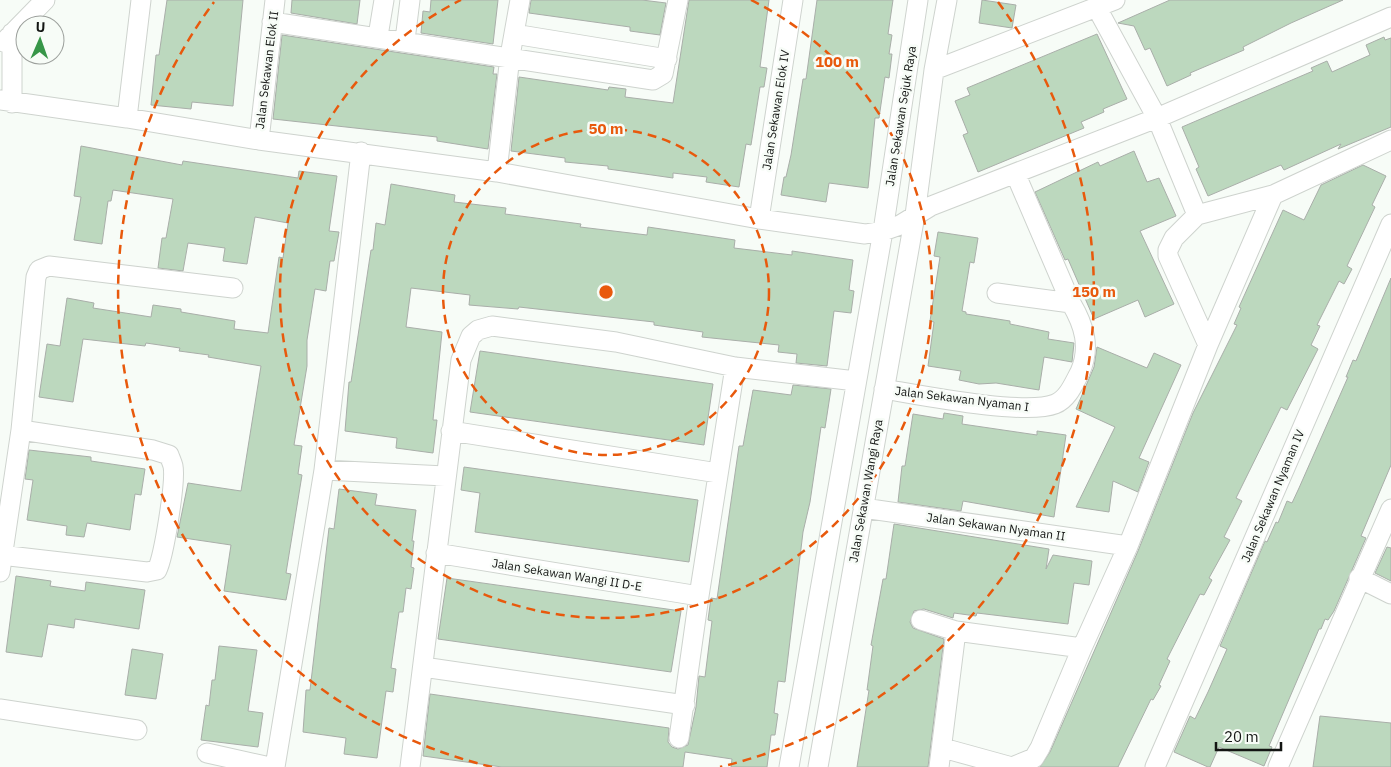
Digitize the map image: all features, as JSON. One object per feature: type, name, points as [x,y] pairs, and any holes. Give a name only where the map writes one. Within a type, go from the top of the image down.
[{"type":"street","points":[[45,0],[6,39],[6,101],[127,118],[259,140],[361,152],[497,172],[759,220],[865,234],[883,231],[900,225],[931,206],[1016,175],[1157,118],[1391,17]]},
{"type":"street","points":[[127,118],[141,0]]},
{"type":"street","name":"Jalan Sekawan Elok II","points":[[259,140],[275,0]]},
{"type":"street","points":[[378,36],[384,0]]},
{"type":"street","points":[[405,40],[410,0]]},
{"type":"street","points":[[497,172],[510,56],[520,0]]},
{"type":"street","points":[[272,22],[405,40],[654,80],[663,74],[678,0]]},
{"type":"street","name":"Jalan Sekawan Elok IV","points":[[759,220],[793,0]]},
{"type":"street","name":"Jalan Sekawan Sejuk Raya","points":[[883,231],[918,0]]},
{"type":"street","name":"Jalan Sekawan Sejuk Raya","points":[[915,215],[934,70],[947,0]]},
{"type":"street","points":[[934,70],[1076,9],[1097,8],[1115,0]]},
{"type":"street","points":[[1097,8],[1157,118],[1197,215]]},
{"type":"street","points":[[514,34],[667,59]]},
{"type":"street","points":[[1208,345],[1168,256],[1168,250],[1174,238],[1197,215],[1273,195],[1391,140]]},
{"type":"street","points":[[275,767],[324,470],[361,152]]},
{"type":"street","name":"Jalan Sekawan Nyaman I","points":[[884,389],[970,402],[1034,408],[1056,404],[1071,390],[1084,363],[1086,344],[1082,321],[1071,303],[1016,175]]},
{"type":"street","points":[[943,748],[1012,767],[1034,758],[1040,748],[1128,546],[1208,345],[1273,195]]},
{"type":"street","name":"Jalan Sekawan Wangi Raya","points":[[818,767],[915,215]]},
{"type":"street","name":"Jalan Sekawan Nyaman IV","points":[[1155,767],[1391,224]]},
{"type":"street","points":[[789,767],[883,231]]},
{"type":"street","points":[[21,430],[153,450],[168,455],[173,466],[173,480],[162,558],[157,570],[147,572],[1,560],[21,430],[36,277],[40,270],[49,266],[233,288]]},
{"type":"street","points":[[997,293],[1071,303]]},
{"type":"street","points":[[410,767],[461,360],[471,336],[478,330],[492,326],[616,342],[735,368],[856,381]]},
{"type":"street","points":[[679,738],[735,368]]},
{"type":"street","points":[[451,431],[718,473]]},
{"type":"street","points":[[324,470],[445,476]]},
{"type":"street","name":"Jalan Sekawan Nyaman II","points":[[863,508],[1128,546]]},
{"type":"street","points":[[1278,767],[1359,578],[1391,509]]},
{"type":"street","name":"Jalan Sekawan Wangi II D-E","points":[[436,553],[699,596]]},
{"type":"street","points":[[1359,578],[1391,594]]},
{"type":"street","points":[[921,620],[956,631],[1082,648]]},
{"type":"street","points":[[939,767],[943,748],[956,631]]},
{"type":"street","points":[[423,667],[685,705]]},
{"type":"street","points":[[0,710],[137,730]]},
{"type":"street","points":[[207,753],[270,767]]},
{"type":"building","points":[[167,0],[243,0],[233,106],[192,102],[191,109],[151,105],[156,55],[159,55]]},
{"type":"building","points":[[292,0],[360,0],[357,24],[291,13]]},
{"type":"building","points":[[431,0],[498,0],[493,44],[421,33],[423,11],[430,12]]},
{"type":"building","points":[[531,0],[642,0],[666,3],[660,35],[630,31],[630,27],[529,13]]},
{"type":"building","points":[[689,0],[769,0],[760,67],[767,68],[764,87],[760,87],[751,145],[746,144],[739,187],[706,182],[707,177],[673,173],[673,178],[608,169],[608,166],[565,162],[565,158],[511,151],[519,77],[608,90],[609,87],[626,89],[625,97],[673,103]]},
{"type":"building","points":[[817,0],[893,0],[888,34],[892,35],[889,54],[892,54],[889,78],[885,77],[879,118],[875,118],[868,188],[829,183],[826,202],[781,195],[791,155],[803,79],[806,79]]},
{"type":"building","points":[[982,0],[1016,5],[1012,28],[979,23]]},
{"type":"building","points":[[1170,0],[1343,0],[1291,23],[1243,47],[1244,50],[1190,73],[1191,75],[1167,86],[1150,48],[1145,50],[1134,26],[1118,23]]},
{"type":"building","points":[[1097,34],[1127,99],[1103,109],[1104,112],[1081,122],[1084,128],[978,172],[963,135],[968,133],[955,101],[970,95],[967,88]]},
{"type":"building","points":[[282,35],[494,67],[493,74],[497,74],[488,149],[437,141],[437,137],[273,119]]},
{"type":"building","points":[[1384,37],[1385,40],[1391,38],[1391,127],[1338,149],[1341,144],[1284,170],[1281,165],[1208,196],[1196,169],[1199,167],[1182,127],[1313,71],[1311,68],[1327,61],[1332,72],[1370,55],[1366,45]]},
{"type":"building","points":[[81,146],[182,165],[183,161],[298,178],[299,171],[337,176],[329,231],[339,232],[334,261],[330,261],[326,291],[315,289],[307,340],[307,366],[294,445],[302,446],[298,474],[302,475],[286,573],[291,574],[286,600],[224,591],[231,545],[177,537],[188,483],[241,491],[261,366],[179,351],[180,348],[146,343],[145,346],[83,339],[73,402],[39,397],[47,344],[60,346],[67,298],[94,303],[93,308],[151,317],[153,305],[181,309],[181,312],[235,321],[234,329],[268,333],[279,257],[283,258],[288,223],[255,217],[247,264],[223,261],[225,248],[188,243],[183,271],[158,268],[162,238],[166,238],[173,199],[113,190],[111,201],[108,201],[102,244],[74,240],[81,197],[74,196]]},
{"type":"building","points":[[1134,151],[1147,182],[1159,178],[1176,216],[1140,231],[1174,304],[1145,317],[1138,300],[1094,319],[1068,259],[1065,260],[1035,192],[1098,162],[1100,166]]},
{"type":"building","points":[[1363,165],[1386,176],[1372,205],[1375,207],[1347,266],[1352,269],[1344,284],[1339,281],[1317,325],[1320,326],[1311,345],[1318,349],[1287,410],[1281,407],[1236,498],[1242,501],[1224,537],[1230,540],[1209,578],[1212,580],[1204,595],[1200,594],[1167,659],[1170,661],[1159,685],[1161,686],[1153,700],[1151,699],[1118,767],[1040,767],[1050,752],[1138,551],[1193,413],[1237,325],[1234,324],[1241,308],[1239,307],[1283,210],[1304,220],[1321,185]]},
{"type":"building","points":[[391,184],[455,195],[454,202],[506,208],[505,214],[581,224],[580,227],[647,235],[648,227],[735,240],[734,248],[792,255],[792,251],[853,260],[849,290],[854,291],[851,313],[834,311],[827,366],[796,363],[797,354],[778,352],[779,345],[702,337],[703,332],[654,325],[654,322],[519,307],[518,309],[469,305],[470,295],[411,288],[406,327],[442,332],[433,420],[437,420],[433,453],[396,448],[397,438],[345,431],[349,382],[351,382],[376,223],[385,225]]},
{"type":"building","points":[[938,232],[978,238],[974,263],[970,262],[962,311],[966,312],[966,314],[1010,321],[1010,324],[1049,332],[1048,339],[1074,343],[1072,362],[1044,357],[1039,390],[996,383],[979,384],[959,380],[961,371],[928,366],[934,322],[930,321],[940,257],[934,256]]},
{"type":"building","points":[[1391,278],[1391,465],[1361,536],[1366,538],[1334,611],[1328,620],[1325,619],[1321,629],[1319,629],[1269,746],[1272,747],[1264,766],[1219,747],[1210,767],[1208,767],[1174,752],[1190,716],[1195,719],[1208,692],[1227,649],[1220,646],[1265,541],[1267,542],[1276,522],[1278,523],[1287,501],[1292,503],[1348,377],[1346,377],[1353,360],[1356,361]]},
{"type":"building","points":[[1097,347],[1147,368],[1154,353],[1181,365],[1139,458],[1149,462],[1138,492],[1113,481],[1109,512],[1076,507],[1115,427],[1076,409],[1094,367]]},
{"type":"building","points":[[480,351],[713,384],[704,445],[470,412]]},
{"type":"building","points":[[793,385],[831,389],[825,428],[821,427],[810,502],[803,532],[785,682],[778,681],[774,713],[778,714],[775,735],[771,735],[767,767],[731,767],[732,759],[685,752],[683,767],[502,767],[423,756],[430,694],[669,728],[668,742],[672,747],[678,749],[688,745],[696,707],[699,676],[705,677],[712,621],[708,620],[711,598],[717,599],[739,446],[743,446],[753,390],[791,395]]},
{"type":"building","points":[[944,413],[963,416],[962,424],[1037,435],[1037,431],[1066,435],[1054,517],[963,501],[961,511],[898,502],[902,466],[905,466],[913,414],[943,419]]},
{"type":"building","points":[[29,450],[91,457],[91,461],[145,469],[141,495],[135,494],[130,530],[87,523],[84,537],[66,535],[67,526],[27,520],[33,480],[25,479]]},
{"type":"building","points":[[464,467],[698,500],[689,562],[475,532],[480,493],[461,490]]},
{"type":"building","points":[[339,489],[377,494],[375,505],[416,510],[412,541],[414,541],[411,567],[414,568],[411,589],[406,588],[403,612],[399,612],[391,668],[396,669],[393,692],[386,691],[377,758],[344,754],[346,738],[303,732],[306,690],[310,690],[329,528],[334,529]]},
{"type":"building","points":[[894,524],[1049,549],[1046,569],[1053,555],[1092,561],[1089,585],[1074,583],[1068,624],[977,613],[976,616],[954,613],[953,618],[924,609],[914,611],[910,622],[913,628],[944,639],[928,767],[857,767],[869,690],[867,690],[873,646],[871,645],[883,579],[886,579]]},
{"type":"building","points":[[1387,547],[1391,548],[1391,581],[1375,573]]},
{"type":"building","points":[[16,576],[51,581],[50,586],[85,591],[86,582],[145,590],[139,629],[75,619],[74,628],[48,624],[42,657],[6,652]]},
{"type":"building","points":[[447,578],[681,611],[671,672],[438,639]]},
{"type":"building","points":[[219,646],[257,650],[248,711],[263,713],[258,747],[201,740],[206,705],[209,706],[212,680],[215,680]]},
{"type":"building","points":[[132,649],[163,654],[156,699],[125,695]]},
{"type":"building","points":[[1320,716],[1391,723],[1391,767],[1313,767]]}]
